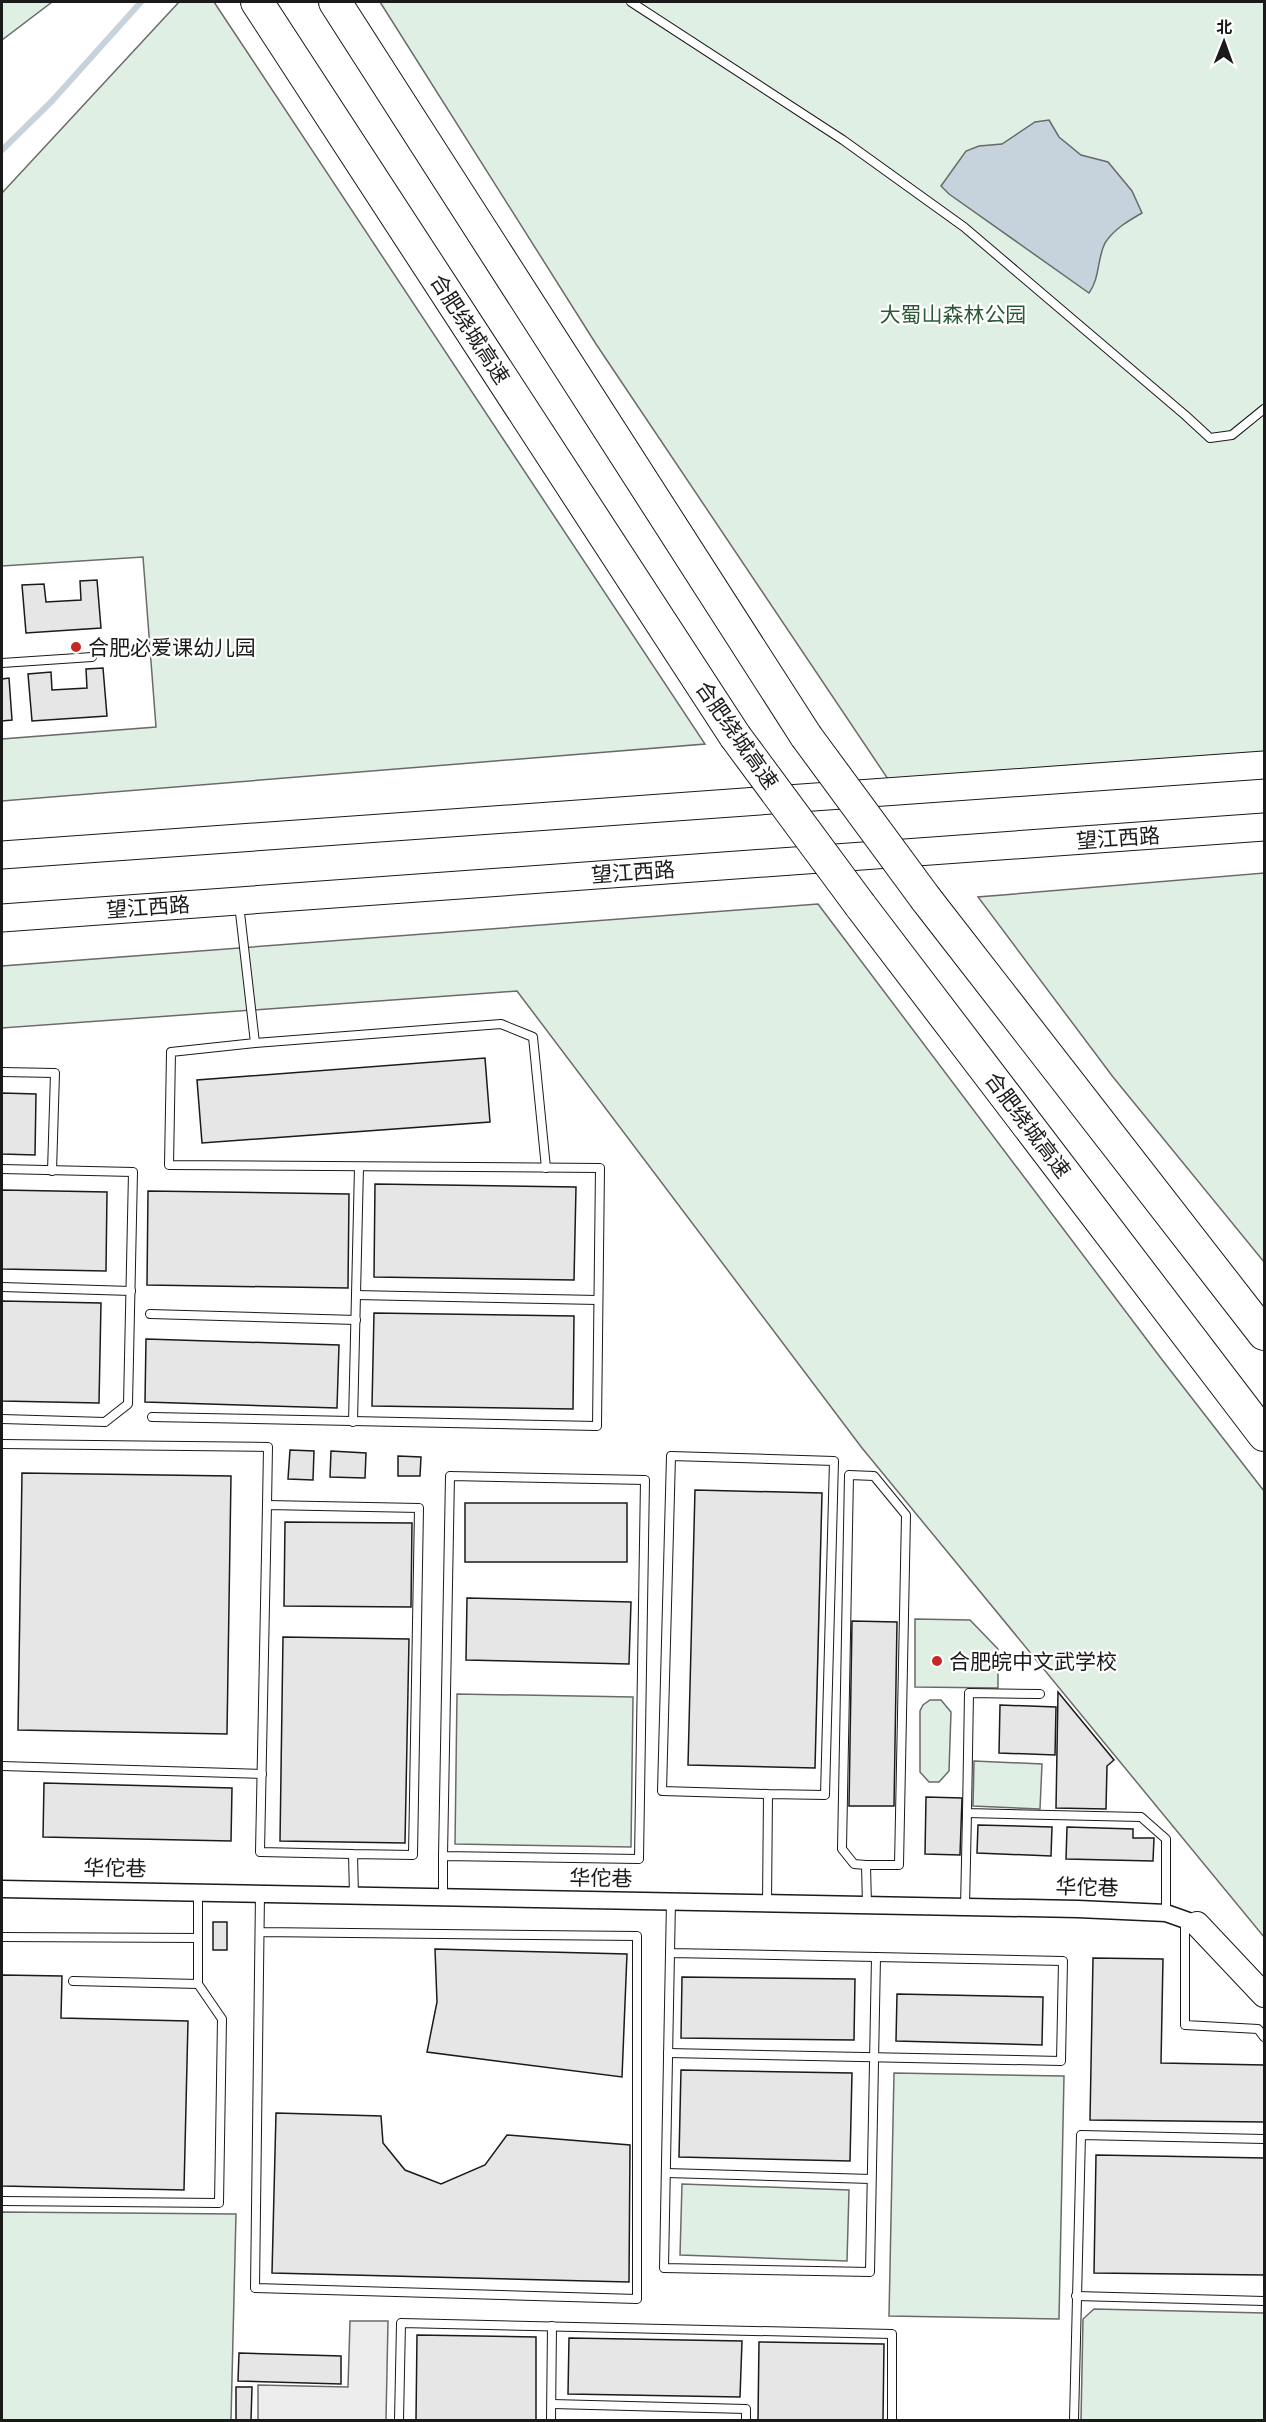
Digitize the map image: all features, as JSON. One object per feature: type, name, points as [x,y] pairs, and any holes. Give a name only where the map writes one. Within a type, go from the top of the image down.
[{"type":"highway","name":"合肥绕城高速","points":[[258,2],[735,736],[860,905],[1264,1436]]},
{"type":"highway","points":[[335,2],[806,736],[926,899],[1264,1334]]},
{"type":"main road","points":[[2,855],[1264,765]]},
{"type":"main road","name":"望江西路","points":[[2,918],[1264,827]]},
{"type":"street","name":"华佗巷","points":[[2,1889],[1166,1912],[1191,1922]]},
{"type":"street","points":[[1191,1922],[1264,1995]]},
{"type":"lane","points":[[631,2],[843,140],[964,227],[1210,438],[1232,435],[1264,409]]},
{"type":"lane","points":[[2,663],[92,657]]},
{"type":"lane","points":[[239,901],[255,1043]]},
{"type":"lane","points":[[152,1417],[597,1426],[600,1168],[546,1168],[359,1167],[169,1165],[171,1052],[255,1043],[501,1024],[533,1037],[546,1168]]},
{"type":"lane","points":[[2,1072],[55,1073],[52,1170]]},
{"type":"lane","points":[[353,1422],[359,1167]]},
{"type":"lane","points":[[2,1169],[133,1172],[128,1404],[105,1422],[2,1419]]},
{"type":"lane","points":[[2,1287],[131,1292]]},
{"type":"lane","points":[[356,1295],[598,1300]]},
{"type":"lane","points":[[150,1314],[356,1320]]},
{"type":"lane","points":[[2,1444],[268,1448],[260,1852],[413,1855],[419,1508],[267,1505]]},
{"type":"lane","points":[[671,1456],[834,1461],[825,1795],[768,1794],[662,1791],[671,1456]]},
{"type":"lane","points":[[849,1475],[874,1476],[906,1515],[899,1865],[866,1865],[854,1864],[842,1849],[849,1475]]},
{"type":"lane","points":[[442,1897],[450,1476],[645,1480],[639,1859],[443,1856]]},
{"type":"lane","points":[[965,1907],[969,1693],[1040,1694]]},
{"type":"lane","points":[[2,1766],[262,1774]]},
{"type":"lane","points":[[767,1903],[768,1794]]},
{"type":"lane","points":[[967,1812],[1141,1817],[1166,1839],[1166,1912]]},
{"type":"lane","points":[[353,1854],[354,1896]]},
{"type":"lane","points":[[866,1865],[867,1905]]},
{"type":"lane","points":[[2,2201],[219,2203],[222,2019],[198,1984],[198,1893]]},
{"type":"lane","points":[[260,1894],[255,2288],[637,2299],[637,1936],[260,1932]]},
{"type":"lane","points":[[671,1901],[664,2268],[870,2272],[876,1957]]},
{"type":"lane","points":[[1191,1922],[1185,2025],[1258,2029],[1264,2037]]},
{"type":"lane","points":[[2,1937],[198,1938]]},
{"type":"lane","points":[[668,2053],[1061,2061],[1063,1972],[1063,1961],[670,1953]]},
{"type":"lane","points":[[73,1981],[198,1984]]},
{"type":"lane","points":[[1074,2421],[1081,2136],[1264,2139]]},
{"type":"lane","points":[[666,2173],[871,2179]]},
{"type":"lane","points":[[1076,2296],[1264,2301]]},
{"type":"lane","points":[[399,2421],[401,2323],[892,2334],[892,2421]]},
{"type":"lane","points":[[551,2421],[552,2326]]},
{"type":"lane","points":[[552,2404],[746,2409],[746,2421]]},
{"type":"green space","points":[[2,2],[52,2],[2,40]]},
{"type":"green space","points":[[179,2],[214,2],[705,744],[2,801],[2,739],[156,727],[143,557],[2,566],[2,193]]},
{"type":"green space","name":"大蜀山森林公园","points":[[380,2],[1264,2],[1264,765],[896,791],[596,344]]},
{"type":"green space","points":[[1264,873],[1264,1262],[1113,1077],[978,897]]},
{"type":"green space","points":[[818,904],[1264,1491],[1264,1937],[862,1448],[517,991],[2,1028],[2,966]]},
{"type":"green space","points":[[915,1619],[970,1620],[998,1649],[998,1688],[915,1687]]},
{"type":"green space","points":[[457,1694],[633,1697],[631,1847],[455,1844]]},
{"type":"green space","points":[[930,1700],[941,1700],[951,1712],[949,1771],[939,1782],[929,1782],[920,1772],[920,1711],[923,1705]]},
{"type":"green space","points":[[974,1761],[1042,1764],[1040,1809],[973,1806]]},
{"type":"green space","points":[[894,2073],[1064,2076],[1059,2319],[889,2316]]},
{"type":"green space","points":[[682,2184],[849,2190],[847,2261],[680,2255]]},
{"type":"green space","points":[[2,2212],[236,2214],[231,2420],[2,2420]]},
{"type":"green space","points":[[1094,2309],[1264,2313],[1264,2420],[1081,2420],[1083,2319]]},
{"type":"shaded area","points":[[1049,120],[1059,137],[1081,155],[1108,162],[1132,191],[1142,213],[1117,229],[1105,243],[1095,281],[1089,293],[941,186],[966,151],[979,146],[1002,144],[1035,122]]},
{"type":"shaded area","points":[[350,2321],[388,2321],[386,2420],[258,2420],[258,2385],[348,2387]]},
{"type":"building","points":[[97,580],[101,628],[26,633],[22,585],[44,584],[46,602],[81,600],[80,581]]},
{"type":"building","points":[[103,668],[107,716],[32,721],[28,674],[51,672],[52,690],[87,688],[86,669]]},
{"type":"building","points":[[9,678],[12,720],[2,721],[2,679]]},
{"type":"building","points":[[485,1058],[490,1122],[202,1143],[197,1080]]},
{"type":"building","points":[[2,1093],[36,1094],[35,1155],[2,1154]]},
{"type":"building","points":[[375,1184],[576,1187],[574,1280],[374,1277]]},
{"type":"building","points":[[2,1190],[107,1192],[106,1271],[2,1269]]},
{"type":"building","points":[[148,1191],[349,1194],[348,1288],[147,1285]]},
{"type":"building","points":[[2,1301],[101,1303],[99,1403],[2,1401]]},
{"type":"building","points":[[374,1313],[574,1316],[573,1409],[372,1406]]},
{"type":"building","points":[[146,1339],[339,1345],[337,1408],[145,1402]]},
{"type":"building","points":[[290,1450],[314,1451],[313,1480],[288,1479]]},
{"type":"building","points":[[331,1451],[366,1453],[365,1478],[330,1477]]},
{"type":"building","points":[[398,1456],[421,1457],[420,1476],[398,1476]]},
{"type":"building","points":[[22,1473],[231,1476],[227,1734],[18,1730]]},
{"type":"building","points":[[695,1490],[822,1493],[815,1768],[688,1765]]},
{"type":"building","points":[[465,1503],[627,1503],[627,1562],[465,1562]]},
{"type":"building","points":[[285,1522],[412,1523],[411,1607],[284,1606]]},
{"type":"building","points":[[467,1598],[631,1602],[629,1664],[466,1660]]},
{"type":"building","points":[[852,1621],[897,1622],[894,1806],[849,1806]]},
{"type":"building","points":[[283,1637],[409,1639],[405,1843],[280,1841]]},
{"type":"building","points":[[1058,1692],[1114,1760],[1107,1766],[1106,1809],[1056,1808]]},
{"type":"building","points":[[1000,1705],[1056,1707],[1055,1755],[999,1753]]},
{"type":"building","points":[[44,1783],[232,1788],[231,1841],[43,1837]]},
{"type":"building","points":[[926,1797],[962,1798],[960,1855],[925,1854]]},
{"type":"building","points":[[978,1825],[1052,1827],[1051,1856],[977,1853]]},
{"type":"building","points":[[1067,1827],[1133,1829],[1133,1838],[1154,1838],[1153,1861],[1066,1859]]},
{"type":"building","points":[[213,1922],[227,1922],[227,1950],[213,1950]]},
{"type":"building","points":[[435,1949],[627,1954],[622,2077],[427,2052],[437,2002]]},
{"type":"building","points":[[1093,1958],[1163,1959],[1161,2063],[1264,2065],[1264,2122],[1090,2120]]},
{"type":"building","points":[[2,1975],[62,1976],[61,2018],[188,2021],[184,2190],[2,2186]]},
{"type":"building","points":[[682,1977],[855,1979],[854,2040],[681,2038]]},
{"type":"building","points":[[897,1994],[1043,1997],[1042,2045],[896,2041]]},
{"type":"building","points":[[681,2070],[852,2073],[850,2161],[679,2157]]},
{"type":"building","points":[[276,2113],[381,2116],[383,2143],[405,2170],[441,2184],[485,2165],[507,2135],[630,2145],[629,2282],[272,2273]]},
{"type":"building","points":[[1096,2155],[1264,2158],[1264,2275],[1094,2273]]},
{"type":"building","points":[[417,2335],[536,2337],[536,2420],[416,2420]]},
{"type":"building","points":[[569,2338],[742,2341],[740,2397],[568,2394]]},
{"type":"building","points":[[759,2342],[884,2344],[883,2420],[758,2420]]},
{"type":"building","points":[[239,2353],[341,2356],[341,2384],[238,2381]]},
{"type":"building","points":[[236,2387],[252,2387],[251,2420],[236,2420]]},
{"type":"waterway","points":[[2,150],[52,101],[141,2]]},
{"type":"place","name":"合肥必爱课幼儿园","points":[[76,647]]},
{"type":"place","name":"合肥皖中文武学校","points":[[937,1661]]}]
